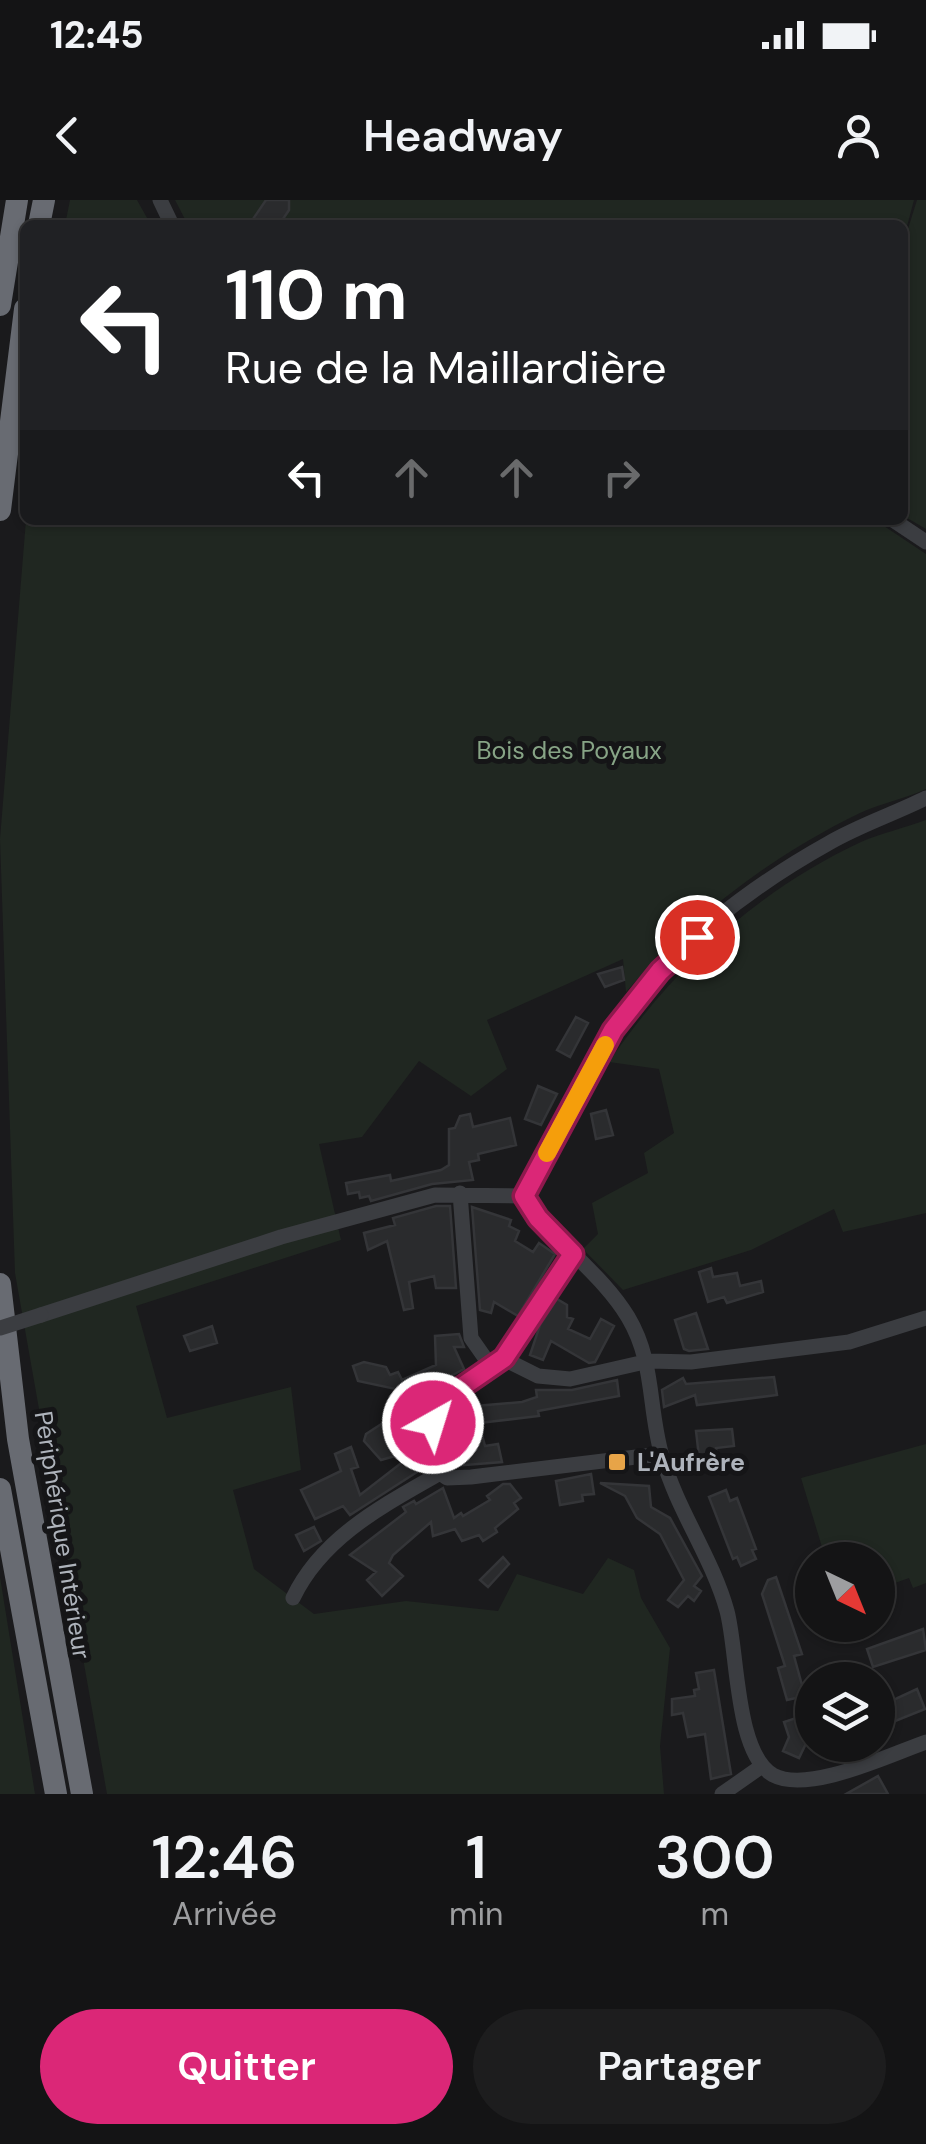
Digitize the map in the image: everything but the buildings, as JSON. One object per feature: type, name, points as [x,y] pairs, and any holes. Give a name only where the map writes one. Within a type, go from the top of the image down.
[{"type":"highway","points":[[0,305],[18,200]]},
{"type":"highway","points":[[0,510],[20,349]]},
{"type":"highway","name":"Périphérique Intérieur","points":[[0,1284],[25,1478],[82,1794]]},
{"type":"highway","points":[[0,1489],[56,1794]]},
{"type":"street","points":[[900,525],[926,542]]},
{"type":"street","points":[[524,1196],[613,1030],[660,971],[697,937],[785,870],[830,842],[926,798]]},
{"type":"street","points":[[460,1193],[471,1338],[498,1363],[538,1376],[570,1379],[650,1361],[690,1362],[849,1342],[926,1318]]},
{"type":"street","points":[[0,1328],[282,1237],[435,1195],[524,1196]]},
{"type":"street","points":[[524,1196],[538,1218],[626,1314],[650,1361],[661,1454],[725,1606],[748,1736],[762,1766],[778,1778],[814,1780],[926,1742]]},
{"type":"street","points":[[440,1473],[432,1412],[498,1363],[573,1254]]},
{"type":"street","points":[[440,1473],[448,1478],[471,1478],[661,1454]]},
{"type":"street","points":[[292,1598],[312,1564],[342,1536],[440,1473]]},
{"type":"street","points":[[722,1794],[762,1766]]},
{"type":"green space","points":[[70,200],[137,200],[148,220],[66,220]]},
{"type":"green space","points":[[175,200],[914,200],[908,222],[185,220]]},
{"type":"green space","points":[[917,200],[926,200],[926,529],[908,518],[908,229]]},
{"type":"green space","name":"Bois des Poyaux","points":[[26,525],[882,525],[926,554],[926,789],[860,813],[764,869],[677,938],[626,992],[623,959],[487,1020],[507,1069],[471,1096],[419,1061],[362,1137],[319,1144],[341,1240],[136,1306],[167,1418],[291,1387],[301,1470],[233,1490],[254,1569],[314,1614],[406,1601],[498,1611],[517,1574],[583,1594],[608,1558],[634,1570],[641,1598],[670,1648],[660,1746],[664,1794],[107,1794],[15,1273],[0,839]]},
{"type":"green space","points":[[926,820],[926,1213],[843,1232],[834,1209],[751,1250],[623,1290],[583,1249],[598,1234],[592,1203],[648,1173],[644,1153],[674,1133],[659,1069],[609,1062],[660,995],[753,908],[823,861],[861,842]]},
{"type":"green space","points":[[926,1444],[926,1583],[913,1588],[909,1578],[895,1583],[895,1542],[821,1542],[801,1478]]},
{"type":"green space","points":[[0,1577],[35,1794],[0,1794]]},
{"type":"slow traffic","points":[[547,1153],[605,1045]]},
{"type":"place","name":"L'Aufrère","points":[[617,1462]]},
{"type":"route","points":[[433,1423],[432,1412],[440,1402],[504,1358],[573,1254],[538,1218],[524,1196],[613,1030],[660,971],[697,937]]}]
